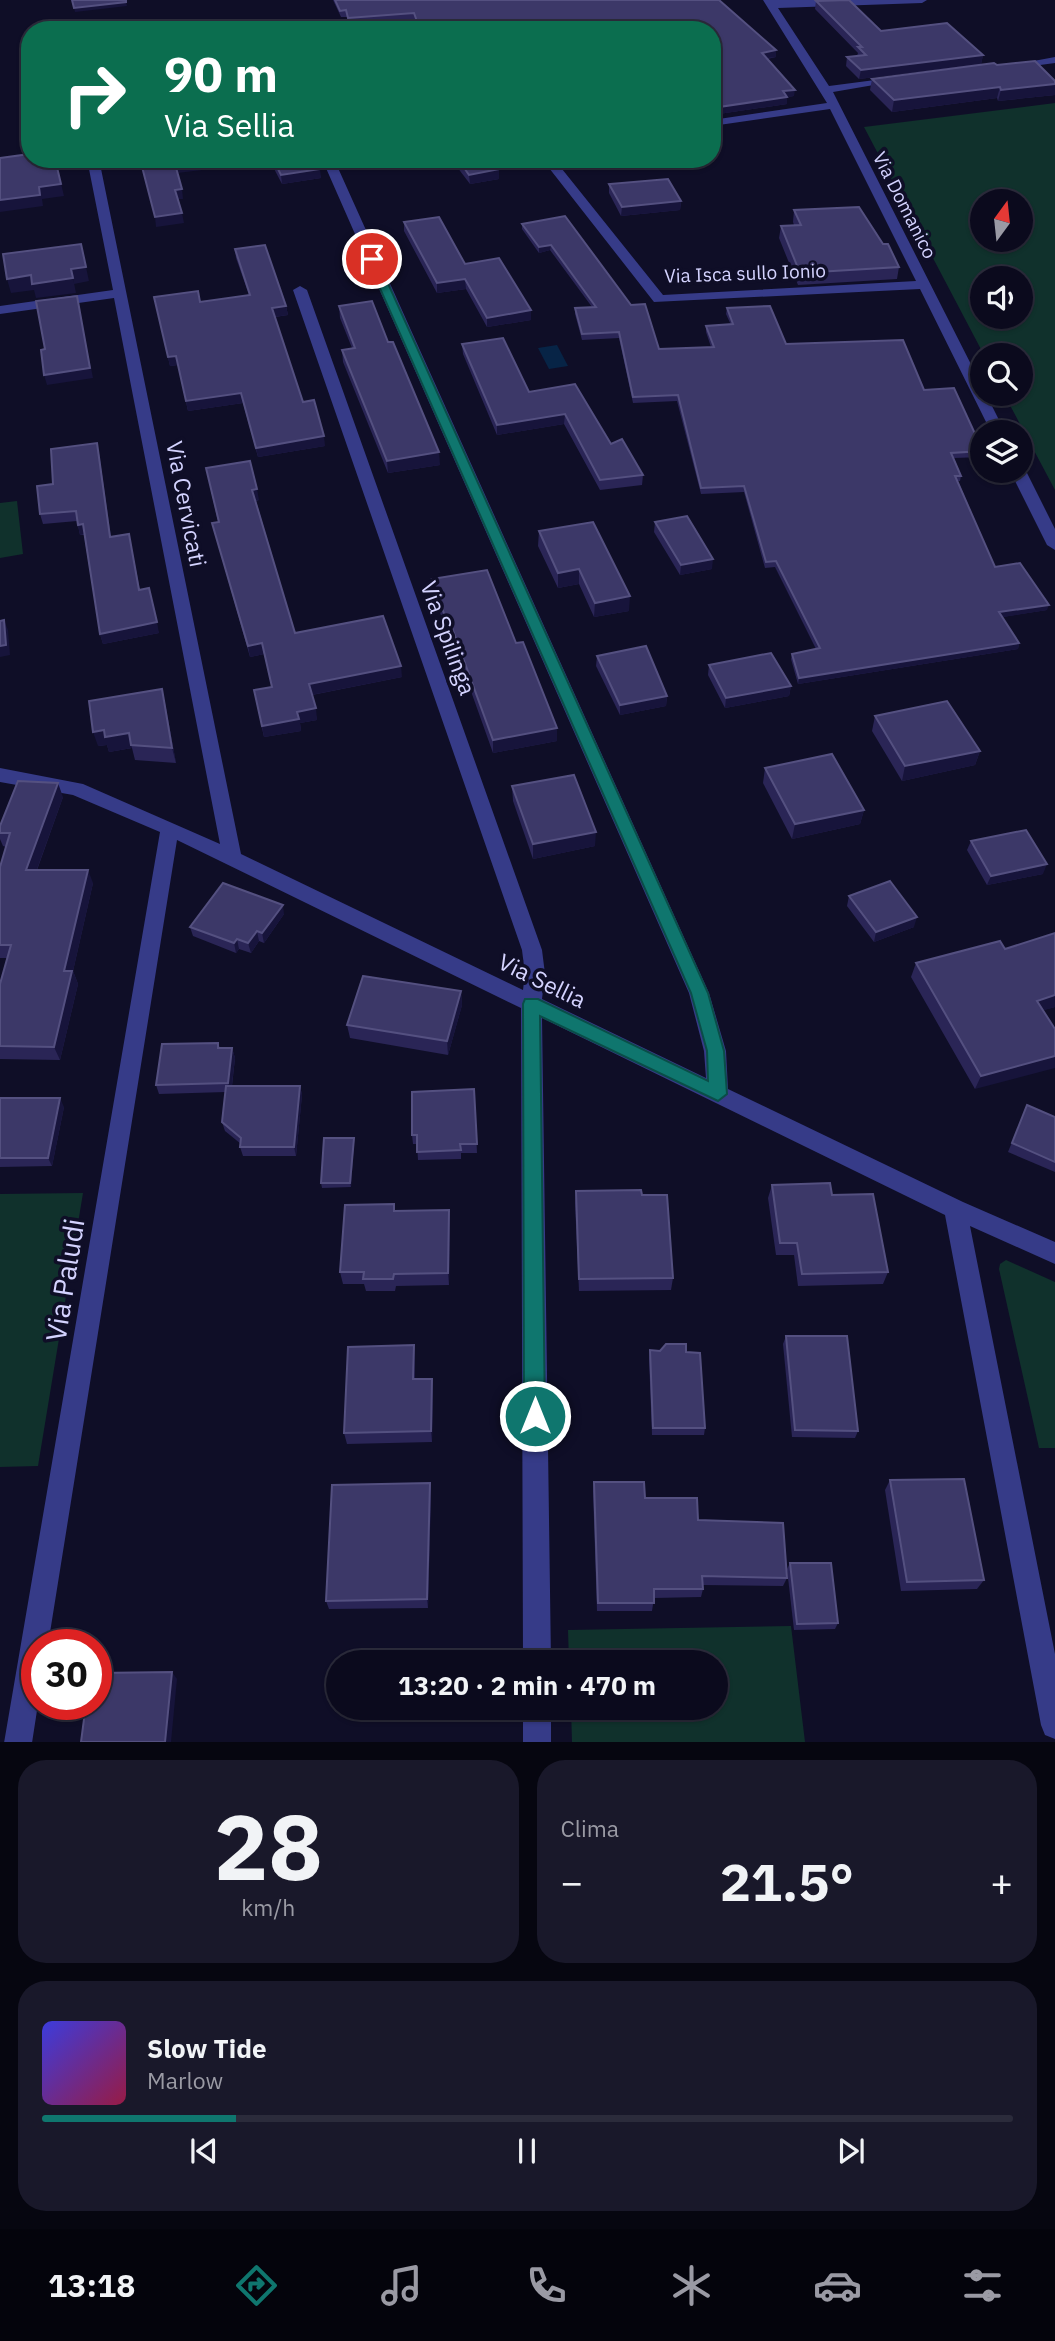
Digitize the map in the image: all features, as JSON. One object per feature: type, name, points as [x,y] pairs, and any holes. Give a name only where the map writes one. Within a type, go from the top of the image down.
[{"type":"street","points":[[770,2],[922,0]]},
{"type":"street","name":"Via Domanico","points":[[770,2],[834,105],[992,420]]},
{"type":"street","points":[[1001,67],[1055,60]]},
{"type":"street","points":[[826,90],[907,79]]},
{"type":"street","points":[[721,122],[834,105]]},
{"type":"street","name":"Via Cervicati","points":[[95,168],[232,858]]},
{"type":"street","points":[[332,168],[699,993],[715,1051],[718,1094]]},
{"type":"street","name":"Via Isca sullo Ionio","points":[[555,168],[659,299],[924,285]]},
{"type":"street","name":"Via Spilinga","points":[[300,290],[527,932],[535,974],[531,1004],[537,1650]]},
{"type":"street","points":[[0,310],[121,293]]},
{"type":"street","points":[[1024,483],[1055,545]]},
{"type":"street","name":"Via Sellia","points":[[0,775],[45,781],[83,791],[170,828],[955,1209],[1055,1253]]},
{"type":"street","name":"Via Paludi","points":[[18,1742],[170,828]]},
{"type":"street","points":[[955,1209],[1055,1725]]},
{"type":"street","points":[[537,1720],[537,1742]]},
{"type":"green space","points":[[1055,103],[1055,490],[1033,449],[1033,420],[1018,420],[1010,406],[1033,406],[1033,343],[978,343],[970,329],[1033,329],[1033,266],[970,266],[970,328],[864,127]]},
{"type":"green space","points":[[17,501],[23,554],[0,558],[0,503]]},
{"type":"green space","points":[[83,1193],[38,1466],[0,1467],[0,1194]]},
{"type":"green space","points":[[1006,1260],[1055,1282],[1055,1448],[1039,1448],[999,1269],[1000,1264]]},
{"type":"green space","points":[[791,1626],[805,1742],[572,1742],[571,1720],[728,1720],[728,1650],[569,1650],[568,1630]]},
{"type":"water","points":[[557,345],[568,366],[549,369],[538,348]]},
{"type":"building","points":[[72,0],[126,0],[126,2],[74,8]]},
{"type":"building","points":[[335,0],[719,0],[776,50],[762,53],[795,90],[783,91],[787,97],[721,107],[721,21],[417,21],[414,13],[348,18],[346,10],[340,11]]},
{"type":"building","points":[[849,0],[881,31],[947,23],[983,55],[861,70],[847,57],[866,55],[858,47],[862,47],[816,1]]},
{"type":"building","points":[[1035,61],[1055,84],[1001,90],[1000,87],[894,100],[872,79],[994,63],[997,65]]},
{"type":"building","points":[[21,155],[21,168],[57,168],[61,184],[39,187],[40,195],[0,200],[0,158]]},
{"type":"building","points":[[142,168],[176,168],[182,189],[175,190],[182,213],[155,217]]},
{"type":"building","points":[[278,168],[320,169],[281,175]]},
{"type":"building","points":[[464,168],[499,169],[469,175]]},
{"type":"building","points":[[668,179],[681,201],[622,207],[609,184]]},
{"type":"building","points":[[859,207],[883,244],[888,244],[899,267],[800,273],[781,226],[801,225],[794,210]]},
{"type":"building","points":[[565,216],[631,305],[645,304],[659,349],[714,347],[706,326],[733,324],[727,308],[770,306],[786,344],[903,340],[924,390],[954,388],[970,423],[970,452],[951,453],[961,476],[955,476],[995,567],[1020,563],[1049,605],[999,612],[1019,643],[799,678],[792,654],[820,648],[776,561],[766,562],[744,486],[701,488],[678,395],[633,397],[619,332],[582,334],[575,308],[596,307],[551,245],[539,247],[522,224]]},
{"type":"building","points":[[439,217],[465,264],[499,258],[531,310],[487,318],[465,279],[437,283],[404,222]]},
{"type":"building","points":[[81,244],[86,267],[71,269],[73,278],[32,284],[31,275],[7,279],[3,254]]},
{"type":"building","points":[[265,245],[286,306],[272,308],[303,402],[314,400],[324,436],[256,448],[241,393],[186,401],[176,356],[168,357],[154,297],[198,291],[200,302],[250,295],[235,249]]},
{"type":"building","points":[[77,296],[90,368],[44,375],[41,350],[45,349],[36,301]]},
{"type":"building","points":[[372,301],[388,342],[393,342],[439,452],[387,461],[342,350],[355,348],[339,306]]},
{"type":"building","points":[[503,338],[529,392],[575,384],[611,444],[622,439],[643,475],[600,480],[565,414],[497,425],[462,344]]},
{"type":"building","points":[[97,443],[110,537],[129,534],[139,590],[149,588],[157,622],[100,634],[83,524],[78,525],[76,511],[40,514],[37,486],[53,484],[51,449]]},
{"type":"building","points":[[250,461],[257,489],[252,490],[295,633],[383,616],[401,666],[309,684],[316,708],[297,712],[299,719],[262,726],[254,690],[272,687],[262,643],[248,646],[212,523],[219,522],[206,468]]},
{"type":"building","points":[[687,516],[713,559],[681,565],[655,522]]},
{"type":"building","points":[[593,522],[630,596],[595,603],[579,569],[558,573],[539,531]]},
{"type":"building","points":[[487,570],[516,643],[523,642],[557,728],[493,740],[432,579]]},
{"type":"building","points":[[4,620],[6,645],[0,646],[0,621]]},
{"type":"building","points":[[646,646],[667,696],[620,705],[597,656]]},
{"type":"building","points":[[771,653],[791,686],[726,698],[709,665]]},
{"type":"building","points":[[162,689],[172,748],[131,745],[129,733],[105,737],[104,730],[93,732],[89,701]]},
{"type":"building","points":[[947,701],[980,751],[905,766],[875,716]]},
{"type":"building","points":[[832,754],[864,810],[795,824],[765,768]]},
{"type":"building","points":[[574,775],[596,832],[533,844],[512,786]]},
{"type":"building","points":[[18,781],[58,783],[26,870],[88,870],[64,971],[72,971],[54,1047],[0,1046],[0,984],[11,945],[0,945],[0,867],[10,833],[0,833],[0,826]]},
{"type":"building","points":[[1026,830],[1047,864],[991,876],[971,841]]},
{"type":"building","points":[[890,881],[917,917],[876,932],[849,896]]},
{"type":"building","points":[[223,883],[283,905],[262,933],[257,931],[248,943],[237,939],[234,943],[190,927]]},
{"type":"building","points":[[1055,933],[1055,995],[1037,1001],[1055,1029],[1055,1056],[981,1076],[916,963],[1000,941],[1005,949]]},
{"type":"building","points":[[363,976],[461,991],[447,1041],[347,1025]]},
{"type":"building","points":[[218,1043],[218,1048],[232,1048],[228,1083],[156,1085],[162,1044]]},
{"type":"building","points":[[226,1086],[300,1086],[294,1147],[240,1147],[241,1138],[222,1122]]},
{"type":"building","points":[[474,1089],[477,1144],[460,1144],[461,1150],[417,1152],[417,1135],[412,1135],[412,1092]]},
{"type":"building","points":[[0,1098],[60,1098],[48,1158],[0,1158]]},
{"type":"building","points":[[1027,1105],[1055,1117],[1055,1162],[1012,1143]]},
{"type":"building","points":[[324,1138],[354,1138],[350,1183],[321,1183]]},
{"type":"building","points":[[830,1183],[832,1195],[873,1194],[888,1272],[802,1274],[797,1243],[780,1243],[772,1185]]},
{"type":"building","points":[[641,1190],[642,1195],[667,1195],[673,1278],[579,1279],[576,1191]]},
{"type":"building","points":[[394,1204],[394,1211],[449,1210],[448,1273],[394,1274],[393,1279],[363,1279],[364,1272],[340,1272],[345,1205]]},
{"type":"building","points":[[786,1336],[847,1336],[858,1431],[795,1430]]},
{"type":"building","points":[[666,1344],[686,1344],[686,1352],[700,1353],[705,1428],[653,1428],[650,1350],[660,1351]]},
{"type":"building","points":[[414,1345],[413,1379],[432,1379],[431,1431],[344,1433],[348,1347]]},
{"type":"building","points":[[964,1479],[984,1580],[907,1582],[890,1480]]},
{"type":"building","points":[[594,1482],[644,1482],[645,1498],[697,1498],[698,1520],[783,1523],[787,1578],[702,1576],[703,1589],[654,1589],[654,1603],[598,1603]]},
{"type":"building","points":[[430,1483],[427,1599],[326,1601],[332,1485]]},
{"type":"building","points":[[790,1563],[831,1563],[838,1623],[797,1624]]},
{"type":"building","points":[[172,1672],[165,1742],[81,1742],[84,1720],[112,1720],[112,1673]]},
{"type":"route","points":[[372,259],[699,993],[715,1051],[718,1094],[531,1004],[535,1416]]}]
